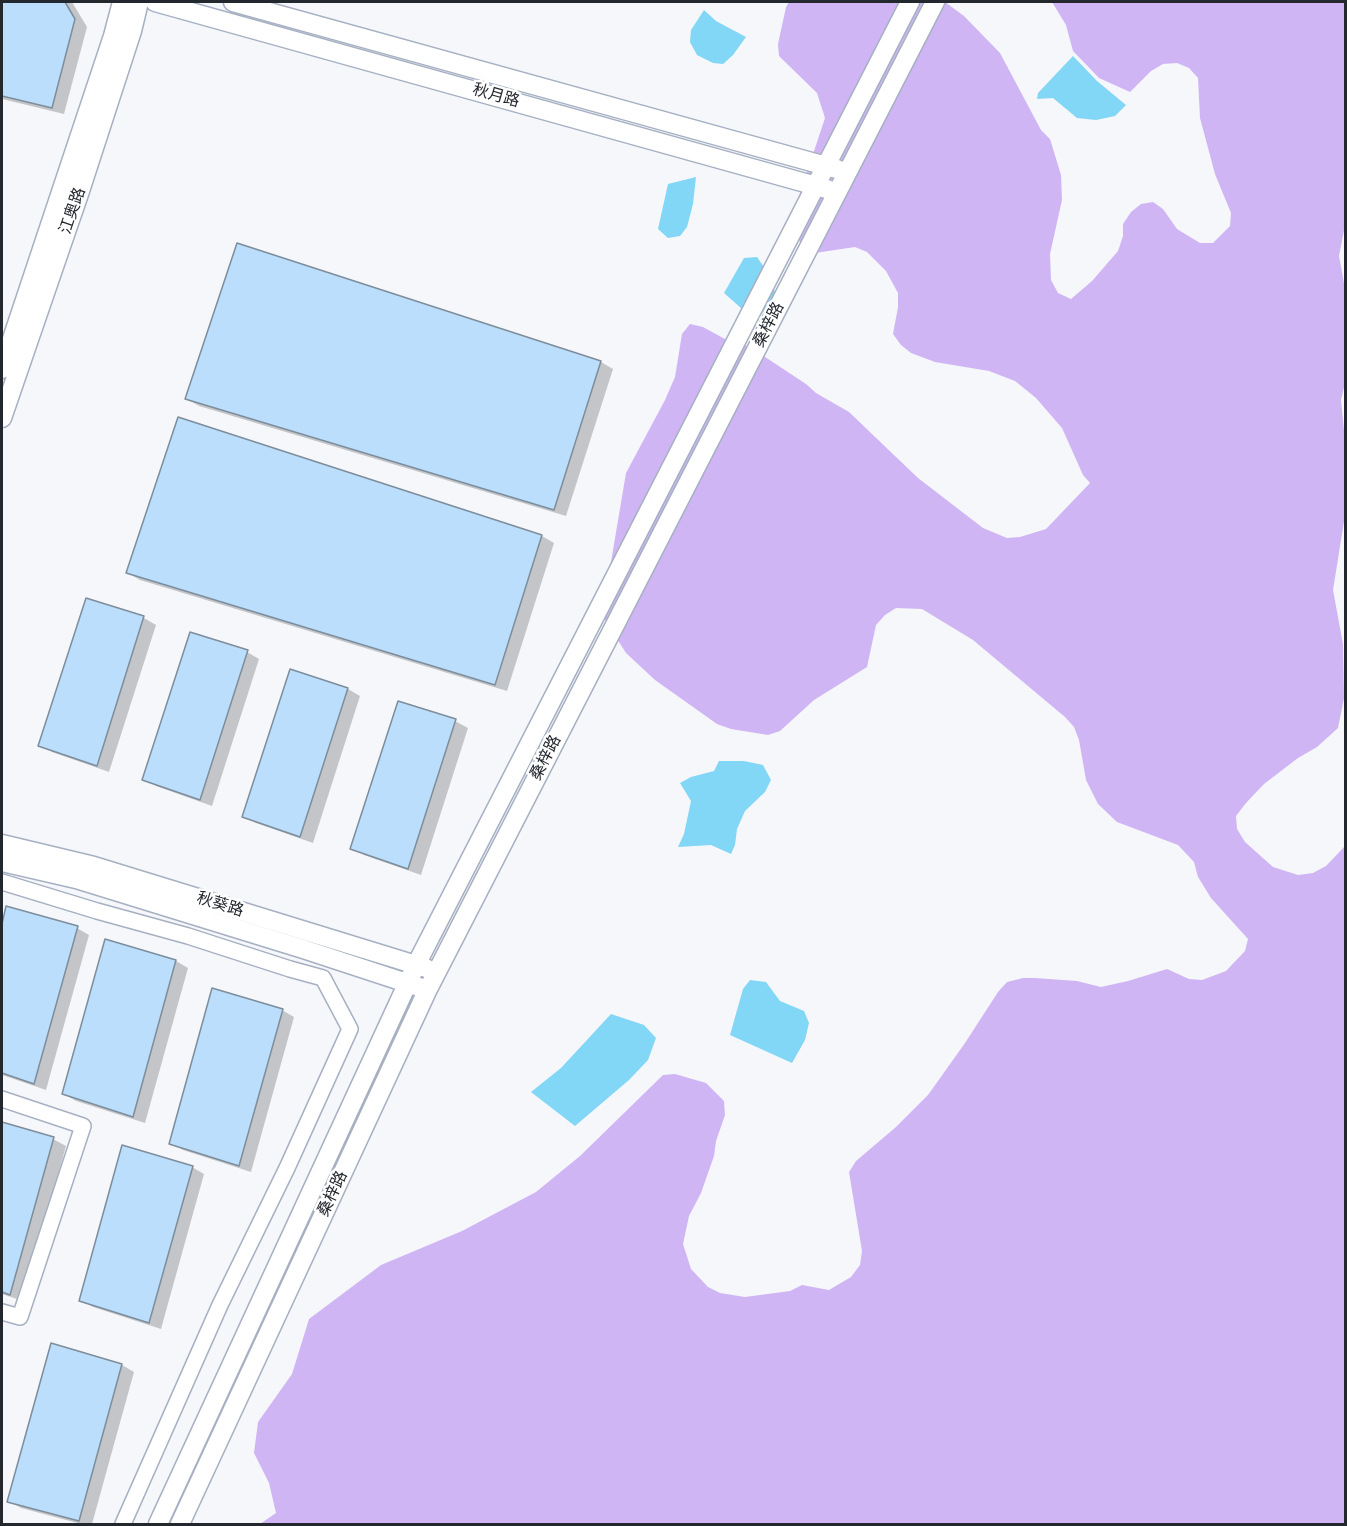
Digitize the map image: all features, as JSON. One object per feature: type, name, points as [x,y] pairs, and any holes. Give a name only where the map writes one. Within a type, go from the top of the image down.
[{"type":"street","name":"江奥路","points":[[2,369],[122,2]]},
{"type":"street","name":"江奥路","points":[[2,418],[80,191],[132,31],[139,2]]},
{"type":"street","name":"秋月路","points":[[155,2],[816,185],[837,193]]},
{"type":"street","name":"秋月路","points":[[233,2],[848,172]]},
{"type":"street","name":"桑梓路","points":[[158,1524],[416,965],[910,2]]},
{"type":"street","name":"桑梓路","points":[[180,1524],[427,991],[935,2]]},
{"type":"street","name":"秋葵路","points":[[2,844],[94,866],[437,971]]},
{"type":"street","name":"秋葵路","points":[[2,862],[76,879],[409,983],[427,991]]},
{"type":"street","points":[[2,882],[323,978],[350,1029],[287,1168],[220,1305],[123,1524]]},
{"type":"street","points":[[2,1100],[83,1126],[20,1317],[2,1312]]},
{"type":"shaded area","points":[[789,2],[945,2],[964,16],[1000,53],[1041,130],[1050,139],[1061,175],[1062,200],[1050,254],[1051,280],[1058,293],[1071,299],[1092,281],[1118,251],[1123,236],[1123,224],[1131,212],[1141,204],[1153,202],[1163,209],[1177,229],[1200,243],[1213,243],[1230,226],[1231,213],[1215,174],[1200,118],[1198,78],[1189,68],[1177,63],[1163,64],[1151,71],[1130,92],[1099,78],[1073,51],[1066,25],[1052,2],[1345,2],[1346,220],[1339,256],[1346,294],[1346,379],[1341,400],[1345,440],[1346,509],[1333,590],[1343,644],[1344,698],[1338,728],[1317,747],[1298,758],[1264,784],[1236,816],[1237,829],[1245,842],[1273,867],[1298,875],[1313,873],[1326,866],[1345,846],[1345,1524],[260,1524],[276,1513],[269,1483],[254,1453],[258,1422],[292,1374],[309,1319],[381,1265],[462,1231],[536,1192],[580,1156],[663,1075],[675,1074],[706,1083],[724,1101],[725,1115],[716,1141],[714,1156],[701,1193],[689,1216],[683,1244],[691,1269],[708,1287],[720,1293],[745,1297],[790,1291],[802,1285],[829,1290],[851,1277],[860,1265],[862,1251],[849,1172],[856,1161],[896,1127],[928,1095],[1007,982],[1035,978],[1077,981],[1101,987],[1167,969],[1189,979],[1202,980],[1226,971],[1245,951],[1248,939],[1211,898],[1198,877],[1194,862],[1178,845],[1117,822],[1098,804],[1086,780],[1079,740],[1074,727],[1065,717],[973,640],[922,609],[896,608],[885,615],[876,625],[867,667],[814,700],[780,731],[768,735],[731,729],[717,724],[655,680],[626,653],[605,620],[604,580],[610,568],[626,473],[675,377],[682,334],[690,324],[703,327],[725,339],[750,347],[816,393],[849,412],[918,478],[983,528],[1007,538],[1020,537],[1046,529],[1090,483],[1083,475],[1062,428],[1036,398],[1015,381],[989,371],[935,362],[911,353],[901,345],[893,334],[898,293],[886,271],[867,252],[855,247],[815,253],[803,247],[796,235],[795,208],[825,118],[817,93],[779,56],[778,44]]},
{"type":"water","points":[[704,10],[716,21],[746,37],[723,64],[713,63],[697,55],[690,42],[691,30]]},
{"type":"water","points":[[1073,56],[1097,81],[1126,105],[1115,116],[1096,120],[1077,118],[1053,98],[1037,99],[1038,93]]},
{"type":"water","points":[[696,177],[693,204],[687,227],[680,236],[668,238],[658,229],[668,184]]},
{"type":"water","points":[[757,257],[768,273],[778,300],[772,311],[750,316],[724,293],[744,258]]},
{"type":"water","points":[[719,761],[744,761],[763,765],[771,780],[765,792],[745,811],[737,829],[731,854],[711,845],[678,847],[684,834],[691,801],[680,783],[691,777],[714,771]]},
{"type":"water","points":[[750,980],[766,982],[780,1001],[804,1011],[809,1023],[805,1040],[792,1063],[730,1035],[743,989]]},
{"type":"water","points":[[611,1014],[644,1025],[656,1038],[648,1060],[629,1080],[575,1126],[531,1092],[561,1068]]},
{"type":"building","points":[[2,2],[65,2],[75,19],[52,108],[2,96]]},
{"type":"building","points":[[237,243],[601,361],[554,510],[185,399]]},
{"type":"building","points":[[178,417],[542,535],[495,685],[126,573]]},
{"type":"building","points":[[86,598],[144,616],[97,766],[38,746]]},
{"type":"building","points":[[190,632],[248,650],[200,800],[142,780]]},
{"type":"building","points":[[290,669],[348,688],[300,837],[242,817]]},
{"type":"building","points":[[398,701],[456,719],[408,869],[350,849]]},
{"type":"building","points":[[6,906],[78,926],[34,1084],[2,1073],[2,924]]},
{"type":"building","points":[[105,939],[176,960],[133,1117],[62,1094]]},
{"type":"building","points":[[212,988],[283,1009],[239,1166],[169,1144]]},
{"type":"building","points":[[2,1122],[54,1137],[10,1295],[2,1292]]},
{"type":"building","points":[[122,1145],[193,1166],[149,1323],[79,1301]]},
{"type":"building","points":[[51,1343],[122,1364],[79,1521],[7,1502]]}]
